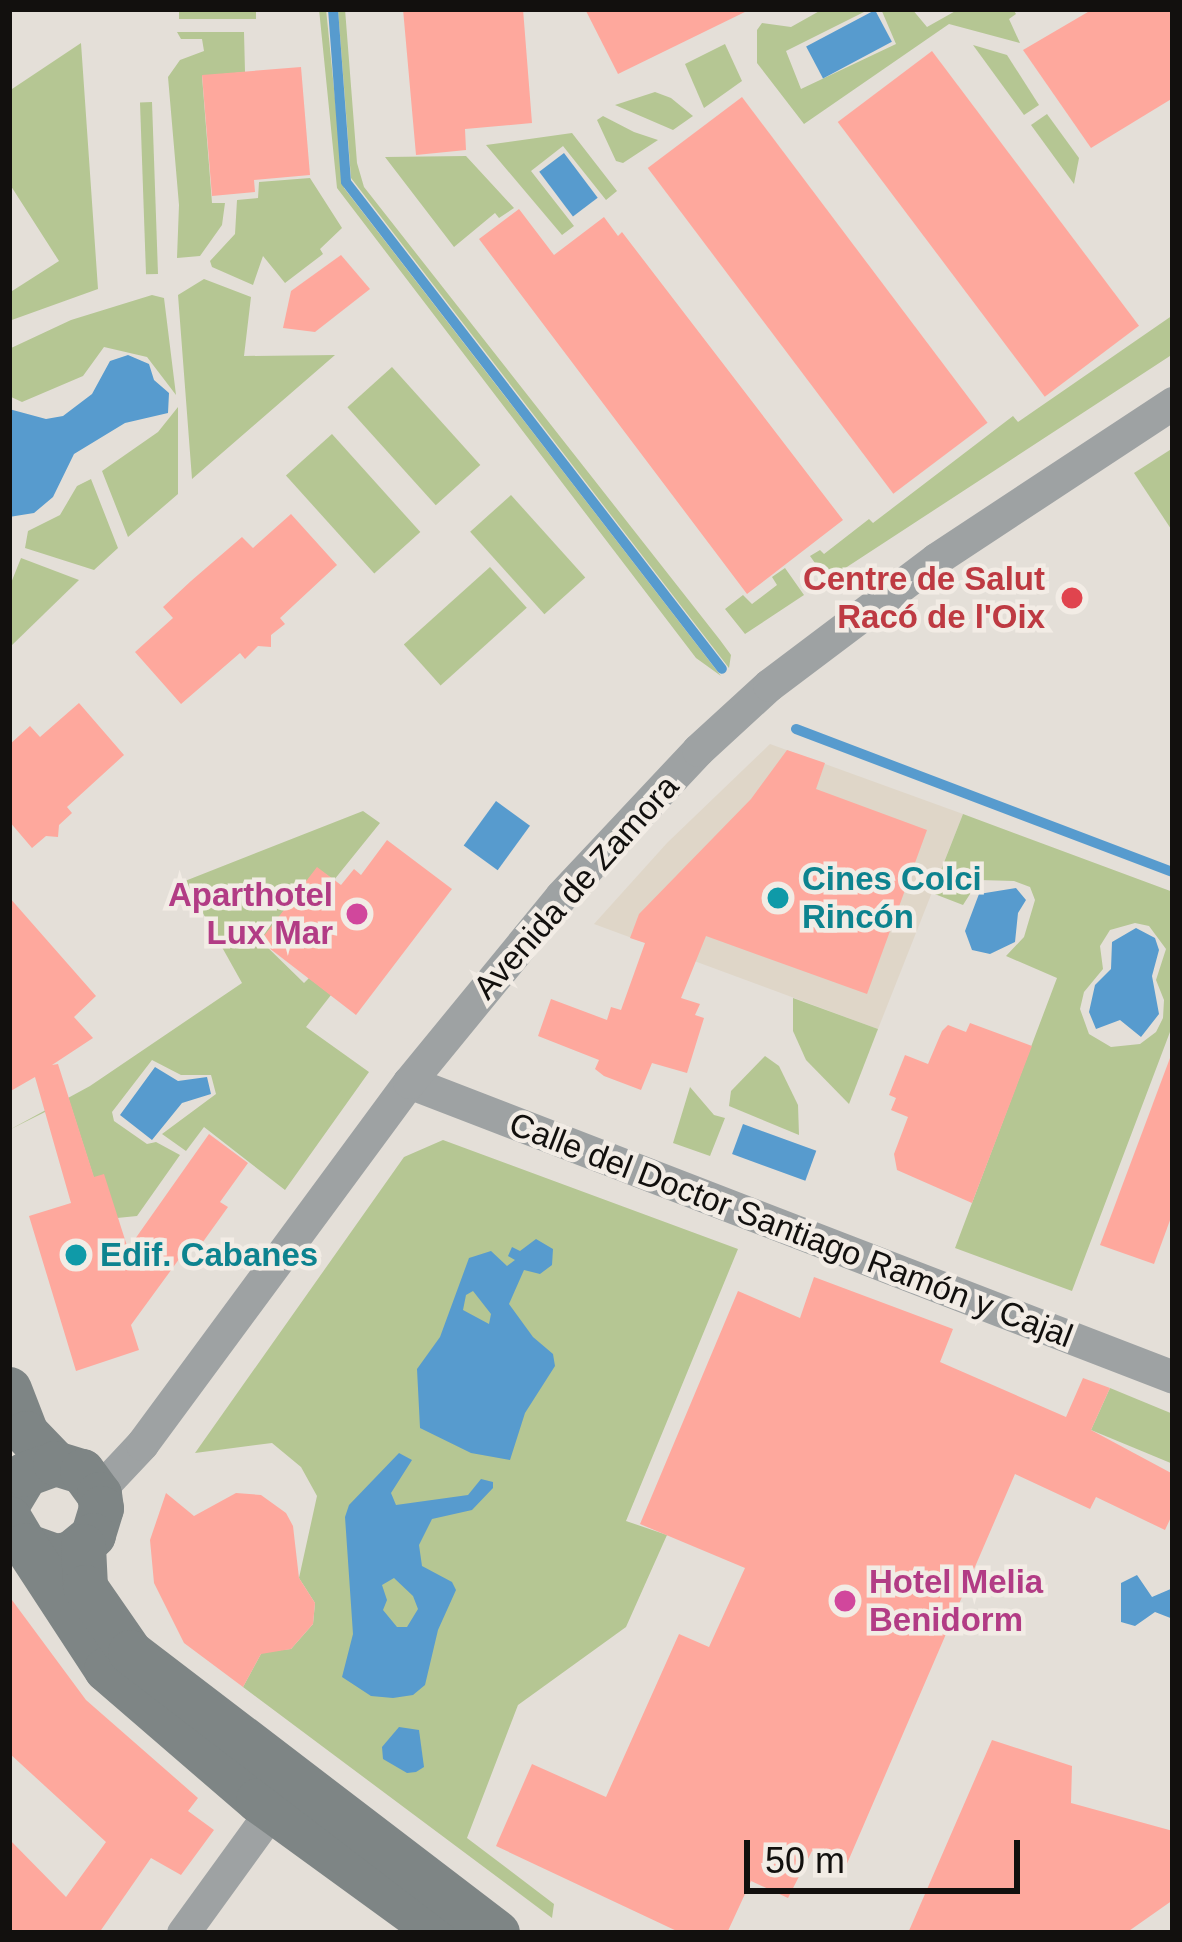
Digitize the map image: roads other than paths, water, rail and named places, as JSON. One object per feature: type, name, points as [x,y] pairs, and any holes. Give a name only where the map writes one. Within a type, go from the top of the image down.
[{"type":"street","name":"Avenida de Zamora","points":[[97,1492],[142,1444],[409,1082],[588,865],[769,686],[936,559],[1173,404]]},
{"type":"street","name":"Calle del Doctor Santiago Ramón y Cajal","points":[[409,1082],[1173,1377]]},
{"type":"street","points":[[9,1389],[26,1433],[55,1463],[82,1471],[97,1492],[99,1522],[84,1567]]},
{"type":"street","points":[[9,1502],[25,1474],[55,1463]]},
{"type":"street","points":[[17,1532],[55,1556],[84,1567],[130,1652],[497,1933]]},
{"type":"street","points":[[17,1532],[106,1669],[272,1810],[441,1933]]},
{"type":"street","points":[[183,1933],[272,1810]]},
{"type":"water","points":[[875,10],[892,42],[823,78],[806,47]]},
{"type":"water","points":[[564,153],[598,198],[573,216],[539,172]]},
{"type":"water","points":[[128,355],[149,364],[154,380],[169,393],[168,413],[125,423],[74,454],[53,497],[34,513],[9,517],[9,409],[46,419],[63,416],[92,394],[110,361]]},
{"type":"water","points":[[496,801],[530,826],[498,870],[464,845]]},
{"type":"water","points":[[1016,888],[1026,900],[1018,913],[1015,942],[990,954],[972,950],[965,931],[979,894]]},
{"type":"water","points":[[1136,928],[1155,938],[1159,950],[1152,976],[1159,1014],[1141,1037],[1120,1020],[1096,1029],[1089,1012],[1095,985],[1111,969],[1112,942]]},
{"type":"water","points":[[155,1067],[178,1081],[207,1077],[211,1094],[182,1103],[152,1140],[120,1115]]},
{"type":"water","points":[[743,1124],[816,1151],[805,1181],[732,1154]]},
{"type":"water","points":[[536,1239],[553,1249],[552,1265],[540,1274],[524,1270],[509,1304],[533,1337],[553,1354],[555,1366],[525,1413],[510,1460],[471,1453],[420,1428],[417,1369],[440,1337],[469,1258],[491,1251],[507,1266],[515,1260],[508,1256],[512,1247],[520,1251]],"holes":[[[473,1291],[491,1314],[489,1324],[463,1310],[466,1295]]]},
{"type":"water","points":[[399,1453],[412,1460],[391,1493],[396,1505],[468,1495],[481,1479],[493,1482],[493,1488],[472,1510],[432,1519],[419,1545],[422,1566],[452,1582],[456,1590],[438,1630],[425,1685],[413,1695],[371,1696],[342,1677],[353,1634],[345,1517],[349,1505]],"holes":[[[394,1578],[413,1596],[418,1609],[407,1627],[397,1627],[383,1610],[387,1600],[382,1585]]]},
{"type":"water","points":[[1137,1575],[1152,1597],[1173,1588],[1173,1619],[1155,1612],[1135,1626],[1121,1622],[1121,1583]]},
{"type":"water","points":[[399,1727],[419,1730],[424,1767],[416,1772],[407,1773],[383,1759],[382,1747]]},
{"type":"waterway","points":[[333,9],[346,182],[722,669]]},
{"type":"waterway","points":[[796,729],[1173,872]]},
{"type":"place","name":"Centre de Salut Racó de l'Oix","points":[[1072,598]]},
{"type":"place","name":"Cines Colci Rincón","points":[[778,898]]},
{"type":"place","name":"Aparthotel Lux Mar","points":[[357,914]]},
{"type":"place","name":"Edif. Cabanes","points":[[76,1255]]},
{"type":"place","name":"Hotel Melia Benidorm","points":[[845,1601]]}]
